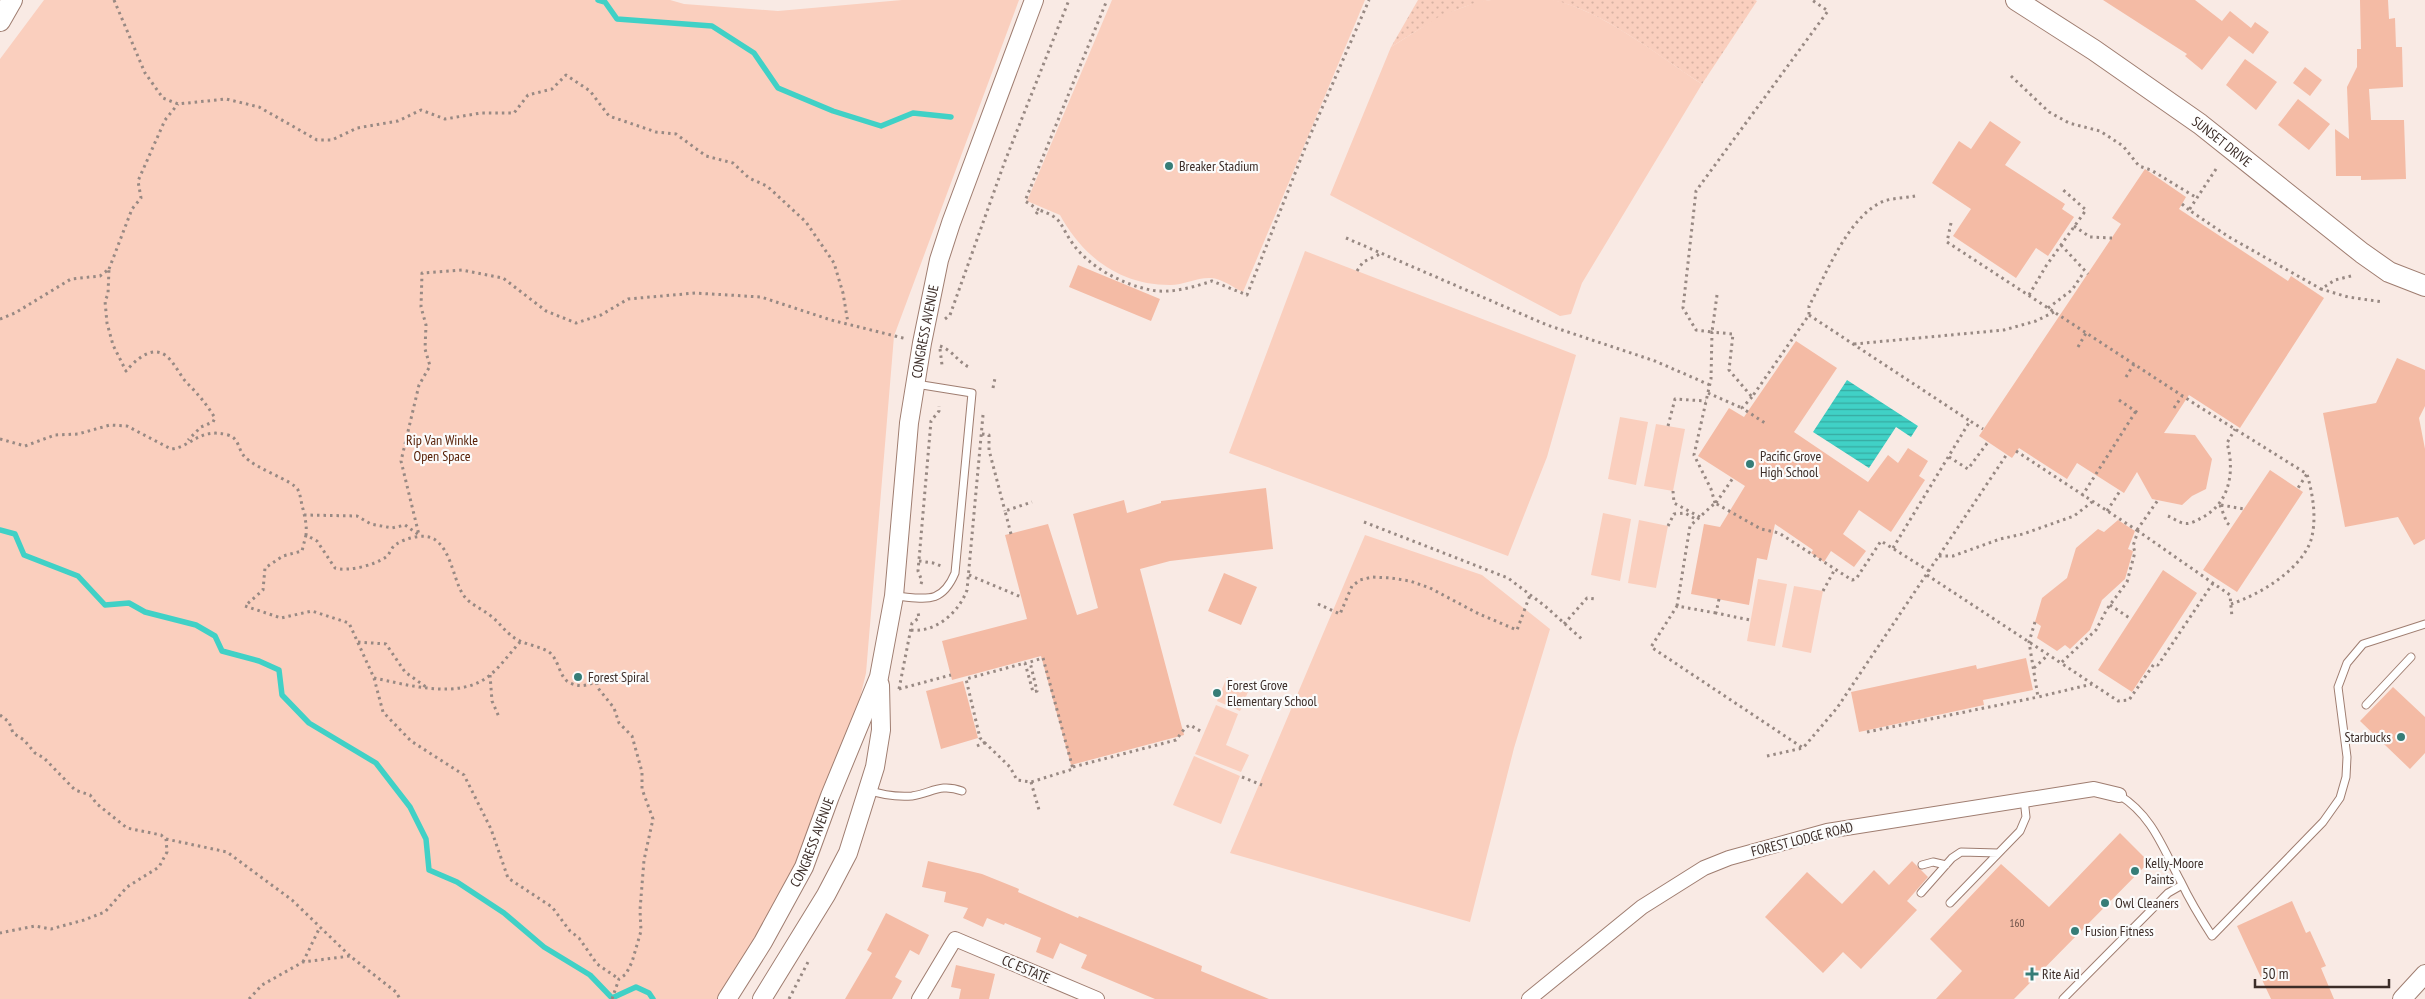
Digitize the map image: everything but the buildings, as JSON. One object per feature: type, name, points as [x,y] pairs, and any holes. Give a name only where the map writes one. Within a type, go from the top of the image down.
[{"type":"main road","points":[[0,6],[11,0]]},
{"type":"main road","points":[[0,21],[11,0]]},
{"type":"main road","name":"SUNSET DRIVE","points":[[2016,0],[2094,50],[2200,124],[2362,253],[2389,272],[2425,286]]},
{"type":"street","name":"CONGRESS AVENUE","points":[[728,999],[763,942],[804,866],[830,796],[879,677],[894,596],[909,423],[922,342],[940,260],[951,223],[1034,0]]},
{"type":"street","name":"CONGRESS AVENUE","points":[[762,999],[826,895],[848,853],[875,767],[881,730],[879,677]]},
{"type":"street","name":"FOREST LODGE ROAD","points":[[1529,999],[1642,906],[1704,868],[1729,858],[1827,830],[2094,789],[2119,795]]},
{"type":"street","name":"CC ESTATE","points":[[919,999],[955,939],[1097,999]]},
{"type":"street","points":[[2404,998],[2425,974]]},
{"type":"lane","points":[[894,596],[933,599],[944,593],[955,574],[972,393],[915,384]]},
{"type":"lane","points":[[2119,795],[2133,803],[2151,823],[2182,885],[2212,936],[2323,822],[2340,798],[2346,777],[2347,758],[2338,687],[2347,663],[2363,644],[2425,624]]},
{"type":"lane","points":[[2366,705],[2410,657]]},
{"type":"lane","points":[[867,789],[889,795],[912,796],[943,787],[962,791]]},
{"type":"lane","points":[[1950,903],[2020,831],[2026,818],[2024,799]]},
{"type":"lane","points":[[1921,894],[1946,864],[1961,852],[1998,852]]},
{"type":"lane","points":[[1922,865],[1932,862],[1946,864]]},
{"type":"lane","points":[[2063,999],[2168,892],[2182,885]]},
{"type":"path","points":[[114,0],[145,73],[163,98],[178,104],[226,99],[259,107],[317,140],[332,140],[357,128],[398,121],[421,110],[445,119],[481,113],[514,113],[528,94],[552,89],[566,75],[590,91],[608,116],[656,132],[676,134],[706,156],[733,163],[749,178],[767,186],[806,222],[834,263],[843,293],[848,323]]},
{"type":"path","points":[[943,321],[950,315],[1008,151],[1069,0]]},
{"type":"path","points":[[1107,0],[1025,201],[1038,212],[1055,215],[1072,244],[1097,268],[1120,279],[1152,291],[1196,287],[1212,281],[1247,295],[1310,138],[1369,0]]},
{"type":"path","points":[[1752,397],[1729,370],[1733,334],[1696,330],[1683,308],[1696,190],[1828,11],[1812,0]]},
{"type":"path","points":[[2012,76],[2049,112],[2069,123],[2100,131],[2123,146],[2139,166],[2152,170],[2197,198]]},
{"type":"path","points":[[178,104],[165,120],[138,181],[141,198],[132,210],[109,270],[108,294],[105,302],[107,323],[113,345],[126,371],[137,358],[155,352],[164,355],[189,386],[206,402],[215,418],[213,422],[201,427],[184,444]]},
{"type":"path","points":[[2189,210],[2216,169]]},
{"type":"path","points":[[2029,295],[2086,210],[2061,188]]},
{"type":"path","points":[[1742,408],[1752,397],[1808,315],[1809,306],[1834,258],[1864,214],[1885,201],[1915,196]]},
{"type":"path","points":[[2182,204],[2229,238],[2321,289],[2348,297],[2383,302]]},
{"type":"path","points":[[1951,223],[1948,242],[2182,396],[2307,474],[2312,492],[2314,516],[2311,540],[2301,558],[2275,582],[2249,598],[2231,604]]},
{"type":"path","points":[[2074,226],[2090,237],[2112,238]]},
{"type":"path","points":[[1346,238],[1547,325],[1639,355],[1710,385]]},
{"type":"path","points":[[2048,308],[2072,290],[2086,273],[2061,245]]},
{"type":"path","points":[[1357,271],[1363,262],[1380,254]]},
{"type":"path","points":[[0,319],[15,314],[72,278],[100,276],[109,270]]},
{"type":"path","points":[[419,535],[401,461],[419,385],[430,366],[425,349],[426,325],[421,307],[422,273],[462,270],[503,278],[546,311],[576,322],[601,315],[628,299],[695,293],[761,297],[831,320],[922,342]]},
{"type":"path","points":[[2321,289],[2335,280],[2351,276]]},
{"type":"path","points":[[1717,295],[1712,332],[1710,385],[1694,455],[1711,489],[1715,503],[1761,529],[1779,533],[1852,580],[1856,579],[1881,541],[1929,571]]},
{"type":"path","points":[[1854,344],[2004,330],[2036,321],[2054,312]]},
{"type":"path","points":[[1808,315],[1984,429]]},
{"type":"path","points":[[2078,347],[2086,333]]},
{"type":"path","points":[[941,338],[942,365]]},
{"type":"path","points":[[940,346],[953,353],[961,364],[971,368]]},
{"type":"path","points":[[2126,377],[2134,364]]},
{"type":"path","points":[[993,388],[994,378]]},
{"type":"path","points":[[1708,392],[1742,408],[1765,423]]},
{"type":"path","points":[[2174,408],[2182,396]]},
{"type":"path","points":[[1668,426],[1675,399],[1706,401]]},
{"type":"path","points":[[2082,496],[2137,412],[2119,400]]},
{"type":"path","points":[[921,584],[922,581],[918,571],[931,421],[939,411],[939,406]]},
{"type":"path","points":[[1893,548],[1970,421]]},
{"type":"path","points":[[0,439],[25,446],[55,435],[78,434],[110,425],[127,426],[171,449],[201,434],[229,435],[236,440],[243,456],[266,472],[292,483],[298,489],[307,525],[302,550],[283,556],[265,568],[263,590],[245,606],[282,618],[312,611],[349,623],[374,678],[383,712],[411,741],[464,775],[491,829],[508,878],[552,907],[597,964],[619,979]]},
{"type":"path","points":[[2168,516],[2183,523],[2191,523],[2220,505],[2228,482],[2229,452],[2226,443],[2235,429]]},
{"type":"path","points":[[982,434],[989,435],[989,450],[1011,534]]},
{"type":"path","points":[[1948,457],[1968,469],[1988,442]]},
{"type":"path","points":[[2016,451],[2082,496],[2137,530],[2230,596],[2232,617]]},
{"type":"path","points":[[1767,756],[1803,748],[1837,708],[2007,454]]},
{"type":"path","points":[[2298,488],[2307,474]]},
{"type":"path","points":[[1733,478],[1715,503],[1690,526],[1678,606],[1650,647],[1803,748]]},
{"type":"path","points":[[1673,491],[1674,503],[1700,517]]},
{"type":"path","points":[[2107,512],[2120,491]]},
{"type":"path","points":[[2061,663],[2096,630],[2110,605],[2127,582],[2135,552],[2133,546],[2137,530],[2158,500]]},
{"type":"path","points":[[1005,511],[1032,502]]},
{"type":"path","points":[[1939,556],[1953,556],[2074,516],[2092,502]]},
{"type":"path","points":[[2220,505],[2225,508],[2244,509]]},
{"type":"path","points":[[2220,505],[2227,523],[2232,527]]},
{"type":"path","points":[[1668,526],[1674,514],[1685,513],[1697,520]]},
{"type":"path","points":[[304,515],[357,516],[370,524],[392,528],[405,525],[419,535],[432,538],[438,542],[452,566],[462,594],[479,610],[492,617],[507,635],[520,642],[549,652],[558,664],[565,680],[570,684],[581,687],[595,682],[614,708],[619,723],[632,736],[642,772],[642,790],[653,819],[644,860],[640,910],[642,931],[632,962],[626,974],[619,979],[612,999]]},
{"type":"path","points":[[1364,522],[1508,578],[1584,641]]},
{"type":"path","points":[[306,535],[317,540],[327,555],[327,559],[335,568],[341,570],[371,563],[387,556],[395,545],[419,535]]},
{"type":"path","points":[[919,560],[945,568]]},
{"type":"path","points":[[1823,591],[1835,570]]},
{"type":"path","points":[[1927,575],[2118,701],[2129,700],[2154,664],[2158,665],[2213,583]]},
{"type":"path","points":[[970,576],[1021,598]]},
{"type":"path","points":[[1318,604],[1340,614],[1352,586],[1360,580],[1372,577],[1410,580],[1430,588],[1479,614],[1518,630],[1530,595]]},
{"type":"path","points":[[1564,624],[1587,598],[1596,599]]},
{"type":"path","points":[[1716,613],[1718,599]]},
{"type":"path","points":[[2110,605],[2131,619]]},
{"type":"path","points":[[1678,606],[1750,620]]},
{"type":"path","points":[[906,652],[912,623],[919,618],[918,612]]},
{"type":"path","points":[[2036,622],[2030,642],[2038,697]]},
{"type":"path","points":[[358,642],[386,644],[405,672],[429,688]]},
{"type":"path","points":[[374,678],[429,688],[471,687],[490,675],[520,642]]},
{"type":"path","points":[[2033,668],[2048,655]]},
{"type":"path","points":[[1073,767],[1043,658],[1030,662],[1037,691],[1033,692],[1025,663],[966,679],[980,738],[1010,766],[1017,780],[1022,782],[1030,782],[1074,769],[1073,767],[1176,740],[1185,728],[1190,725],[1202,732]]},
{"type":"path","points":[[490,675],[492,700],[499,717]]},
{"type":"path","points":[[899,689],[950,675]]},
{"type":"path","points":[[1867,732],[2092,684]]},
{"type":"path","points":[[0,715],[9,722],[12,733],[24,740],[35,754],[44,758],[75,790],[90,795],[96,804],[127,828],[161,835],[166,839],[227,852],[292,900],[350,956],[396,992],[400,999]]},
{"type":"path","points":[[977,746],[986,742]]},
{"type":"path","points":[[1242,777],[1262,785]]},
{"type":"path","points":[[1030,782],[1038,810]]},
{"type":"path","points":[[0,933],[35,926],[51,929],[105,912],[126,887],[159,867],[167,852],[166,839]]},
{"type":"path","points":[[303,962],[320,927]]},
{"type":"path","points":[[250,999],[262,985],[303,962],[350,956]]},
{"type":"green space","name":"Rip Van Winkle Open Space","points":[[44,0],[670,0],[684,4],[778,11],[902,0],[1019,0],[894,336],[866,673],[853,727],[830,796],[727,999],[0,999],[0,59]]},
{"type":"green space","name":"Breaker Stadium","points":[[1112,0],[1365,0],[1243,292],[1215,278],[1170,285],[1152,284],[1119,274],[1092,256],[1080,244],[1060,215],[1027,201]]},
{"type":"green space","points":[[1418,0],[1491,0],[1451,12],[1391,47]]},
{"type":"green space","points":[[1491,0],[1553,0],[1572,6],[1611,24],[1702,84],[1582,283],[1571,314],[1560,316],[1330,195],[1391,47],[1440,16],[1477,2]]},
{"type":"green space","points":[[1549,0],[1757,1],[1702,84],[1608,22],[1568,4]]},
{"type":"green space","points":[[1305,251],[1576,355],[1547,457],[1508,556],[1229,453]]},
{"type":"green space","points":[[1620,417],[1648,422],[1636,485],[1608,479]]},
{"type":"green space","points":[[1656,424],[1685,429],[1673,491],[1644,486]]},
{"type":"green space","points":[[1603,513],[1631,519],[1620,581],[1591,575]]},
{"type":"green space","points":[[1639,520],[1668,526],[1656,588],[1628,583]]},
{"type":"green space","points":[[1365,535],[1482,575],[1550,629],[1514,748],[1470,922],[1230,853]]},
{"type":"green space","points":[[1758,579],[1787,584],[1775,646],[1747,641]]},
{"type":"green space","points":[[1794,586],[1823,591],[1811,653],[1782,647]]},
{"type":"green space","points":[[1227,677],[1250,687],[1240,711],[1217,701]]},
{"type":"green space","points":[[1216,705],[1238,714],[1226,745],[1249,755],[1241,772],[1195,754]]},
{"type":"green space","points":[[1194,756],[1240,776],[1221,824],[1173,805]]},
{"type":"water","points":[[1847,380],[1918,426],[1911,437],[1896,427],[1869,468],[1813,432]]},
{"type":"waterway","points":[[598,0],[605,2],[617,19],[712,26],[754,53],[778,88],[833,111],[881,126],[913,113],[951,117]]},
{"type":"waterway","points":[[0,530],[15,534],[24,555],[78,576],[105,605],[129,603],[145,612],[196,625],[215,636],[222,651],[259,661],[279,670],[282,695],[309,723],[376,763],[410,807],[426,839],[429,870],[457,882],[504,913],[544,947],[590,975],[612,998],[636,987],[649,993],[653,999]]},
{"type":"place","name":"Breaker Stadium","points":[[1169,166]]},
{"type":"place","name":"Pacific Grove High School","points":[[1750,464]]},
{"type":"place","name":"Forest Spiral","points":[[578,677]]},
{"type":"place","name":"Forest Grove Elementary School","points":[[1217,693]]},
{"type":"place","name":"Starbucks","points":[[2401,737]]},
{"type":"place","name":"Kelly-Moore Paints","points":[[2135,871]]},
{"type":"place","name":"Owl Cleaners","points":[[2105,903]]},
{"type":"place","name":"Fusion Fitness","points":[[2075,931]]},
{"type":"place","name":"Rite Aid","points":[[2032,974]]}]
